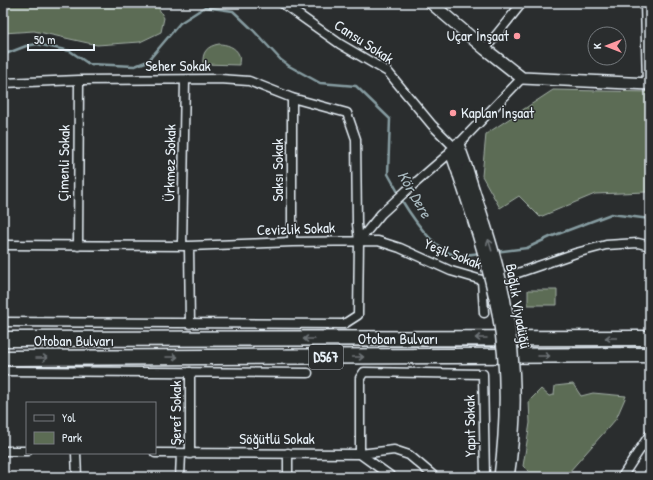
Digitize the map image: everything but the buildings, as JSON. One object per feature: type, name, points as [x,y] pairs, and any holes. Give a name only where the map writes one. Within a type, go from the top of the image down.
[{"type":"highway","name":"Otoban Bulvarı","points":[[3,339],[650,338]]},
{"type":"highway","name":"Otoban Bulvarı","points":[[3,358],[650,356]]},
{"type":"street","name":"Cansu Sokak","points":[[282,3],[340,44],[388,72],[432,125],[455,148]]},
{"type":"street","points":[[431,3],[522,78],[649,84],[645,3]]},
{"type":"street","points":[[485,49],[522,3]]},
{"type":"street","points":[[3,322],[344,324],[358,315],[359,241],[381,214],[455,148],[522,78]]},
{"type":"street","name":"Seher Sokak","points":[[3,83],[79,80],[220,79],[250,81],[292,98],[347,113],[356,139],[357,224],[359,241]]},
{"type":"street","name":"Çimenli Sokak","points":[[78,246],[79,80]]},
{"type":"street","name":"Ürkmez Sokak","points":[[185,80],[186,246],[190,324]]},
{"type":"street","name":"Saksı Sokak","points":[[292,98],[292,242]]},
{"type":"street","name":"Bağlık Viyadüğü","points":[[455,148],[498,271],[510,335],[514,400],[511,457],[508,477]]},
{"type":"street","name":"Bağlık Viyadüğü","points":[[463,171],[498,314],[506,399],[500,477]]},
{"type":"street","name":"Cevizlik Sokak","points":[[3,245],[186,246],[359,241]]},
{"type":"street","name":"Yeşil Sokak","points":[[359,241],[378,241],[400,248],[451,271],[482,280],[512,275],[576,253],[606,245],[638,243],[650,246]]},
{"type":"street","points":[[482,280],[484,313]]},
{"type":"street","points":[[3,371],[308,373]]},
{"type":"street","name":"Şeref Sokak","points":[[190,372],[190,454]]},
{"type":"street","name":"Yapıt Sokak","points":[[360,454],[360,378],[364,372],[483,374],[485,477]]},
{"type":"street","points":[[622,477],[650,434]]},
{"type":"street","name":"Söğütlü Sokak","points":[[156,453],[360,454],[394,450],[409,455],[435,477]]},
{"type":"street","points":[[3,451],[26,451]]},
{"type":"street","points":[[288,453],[288,477]]},
{"type":"street","points":[[76,454],[76,477]]},
{"type":"street","points":[[180,477],[181,454]]},
{"type":"street","points":[[360,454],[392,477]]},
{"type":"green space","points":[[3,3],[159,3],[159,9],[164,18],[161,32],[140,42],[97,45],[34,31],[3,33]]},
{"type":"green space","points":[[219,44],[228,45],[238,52],[239,65],[203,64],[203,56],[206,50],[211,46]]},
{"type":"green space","points":[[553,90],[650,92],[650,193],[595,194],[540,217],[519,196],[500,208],[482,176],[486,134]]},
{"type":"green space","points":[[528,290],[557,290],[557,305],[528,305]]},
{"type":"green space","points":[[573,384],[581,396],[593,393],[626,396],[616,419],[569,472],[562,477],[534,477],[523,466],[530,423],[529,401],[541,389],[549,396],[554,395],[555,386]]},
{"type":"waterway","name":"Kör Dere","points":[[3,55],[26,46],[37,44],[70,51],[89,64],[135,66],[148,61],[180,23],[205,7],[233,11],[281,60],[289,66],[320,83],[356,86],[390,119],[388,174],[399,194]]},
{"type":"waterway","name":"Kör Dere","points":[[401,199],[424,232],[439,247],[455,255],[480,253]]},
{"type":"waterway","name":"Kör Dere","points":[[495,252],[527,248],[550,237],[611,214],[650,219]]},
{"type":"place","name":"Uçar İnşaat","points":[[517,36]]},
{"type":"place","name":"Kaplan İnşaat","points":[[453,113]]}]
